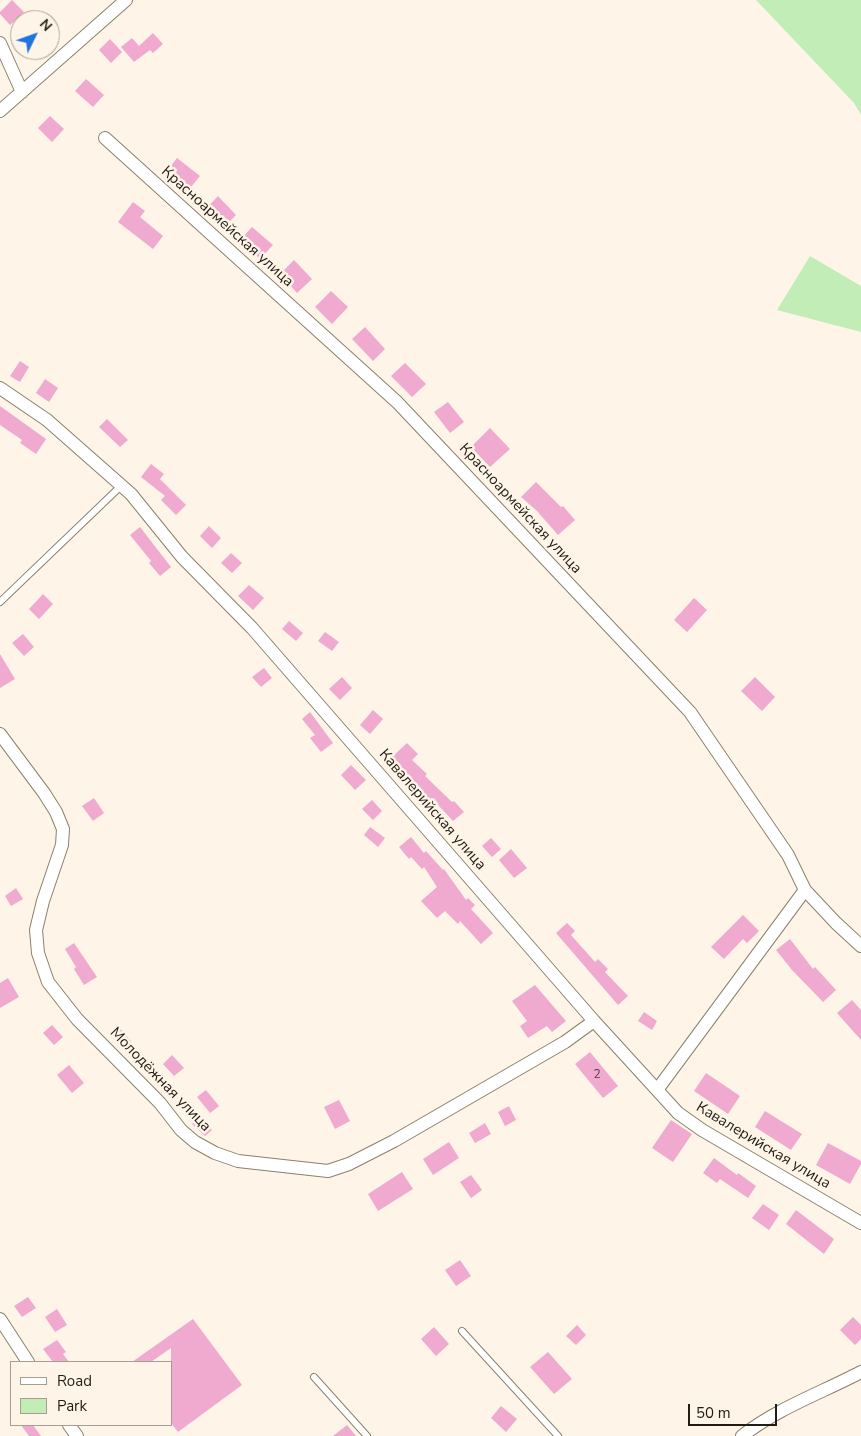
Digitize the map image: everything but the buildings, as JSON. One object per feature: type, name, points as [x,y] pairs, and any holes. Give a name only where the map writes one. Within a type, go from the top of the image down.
[{"type":"street","points":[[0,111],[126,0]]},
{"type":"street","points":[[0,43],[22,92]]},
{"type":"street","name":"Красноармейская улица","points":[[104,138],[397,402],[690,712],[788,855],[805,890],[861,946]]},
{"type":"street","name":"Кавалерийская улица","points":[[0,388],[46,420],[131,494],[182,557],[252,628],[594,1021],[678,1113],[702,1130],[861,1223]]},
{"type":"street","name":"Молодёжная улица","points":[[0,734],[44,793],[56,812],[63,829],[62,845],[43,901],[36,930],[38,953],[48,982],[77,1019],[160,1103],[182,1130],[195,1142],[215,1153],[238,1161],[328,1171],[349,1164],[394,1141],[565,1042],[594,1021]]},
{"type":"street","points":[[657,1090],[805,890]]},
{"type":"street","points":[[0,1319],[27,1361]]},
{"type":"street","points":[[742,1436],[755,1426],[805,1398],[861,1372]]},
{"type":"lane","points":[[0,602],[122,486]]},
{"type":"lane","points":[[462,1331],[558,1436]]},
{"type":"lane","points":[[314,1377],[367,1436]]},
{"type":"green space","points":[[756,0],[861,0],[861,115],[854,103]]},
{"type":"green space","points":[[810,256],[861,286],[861,332],[777,310]]}]
